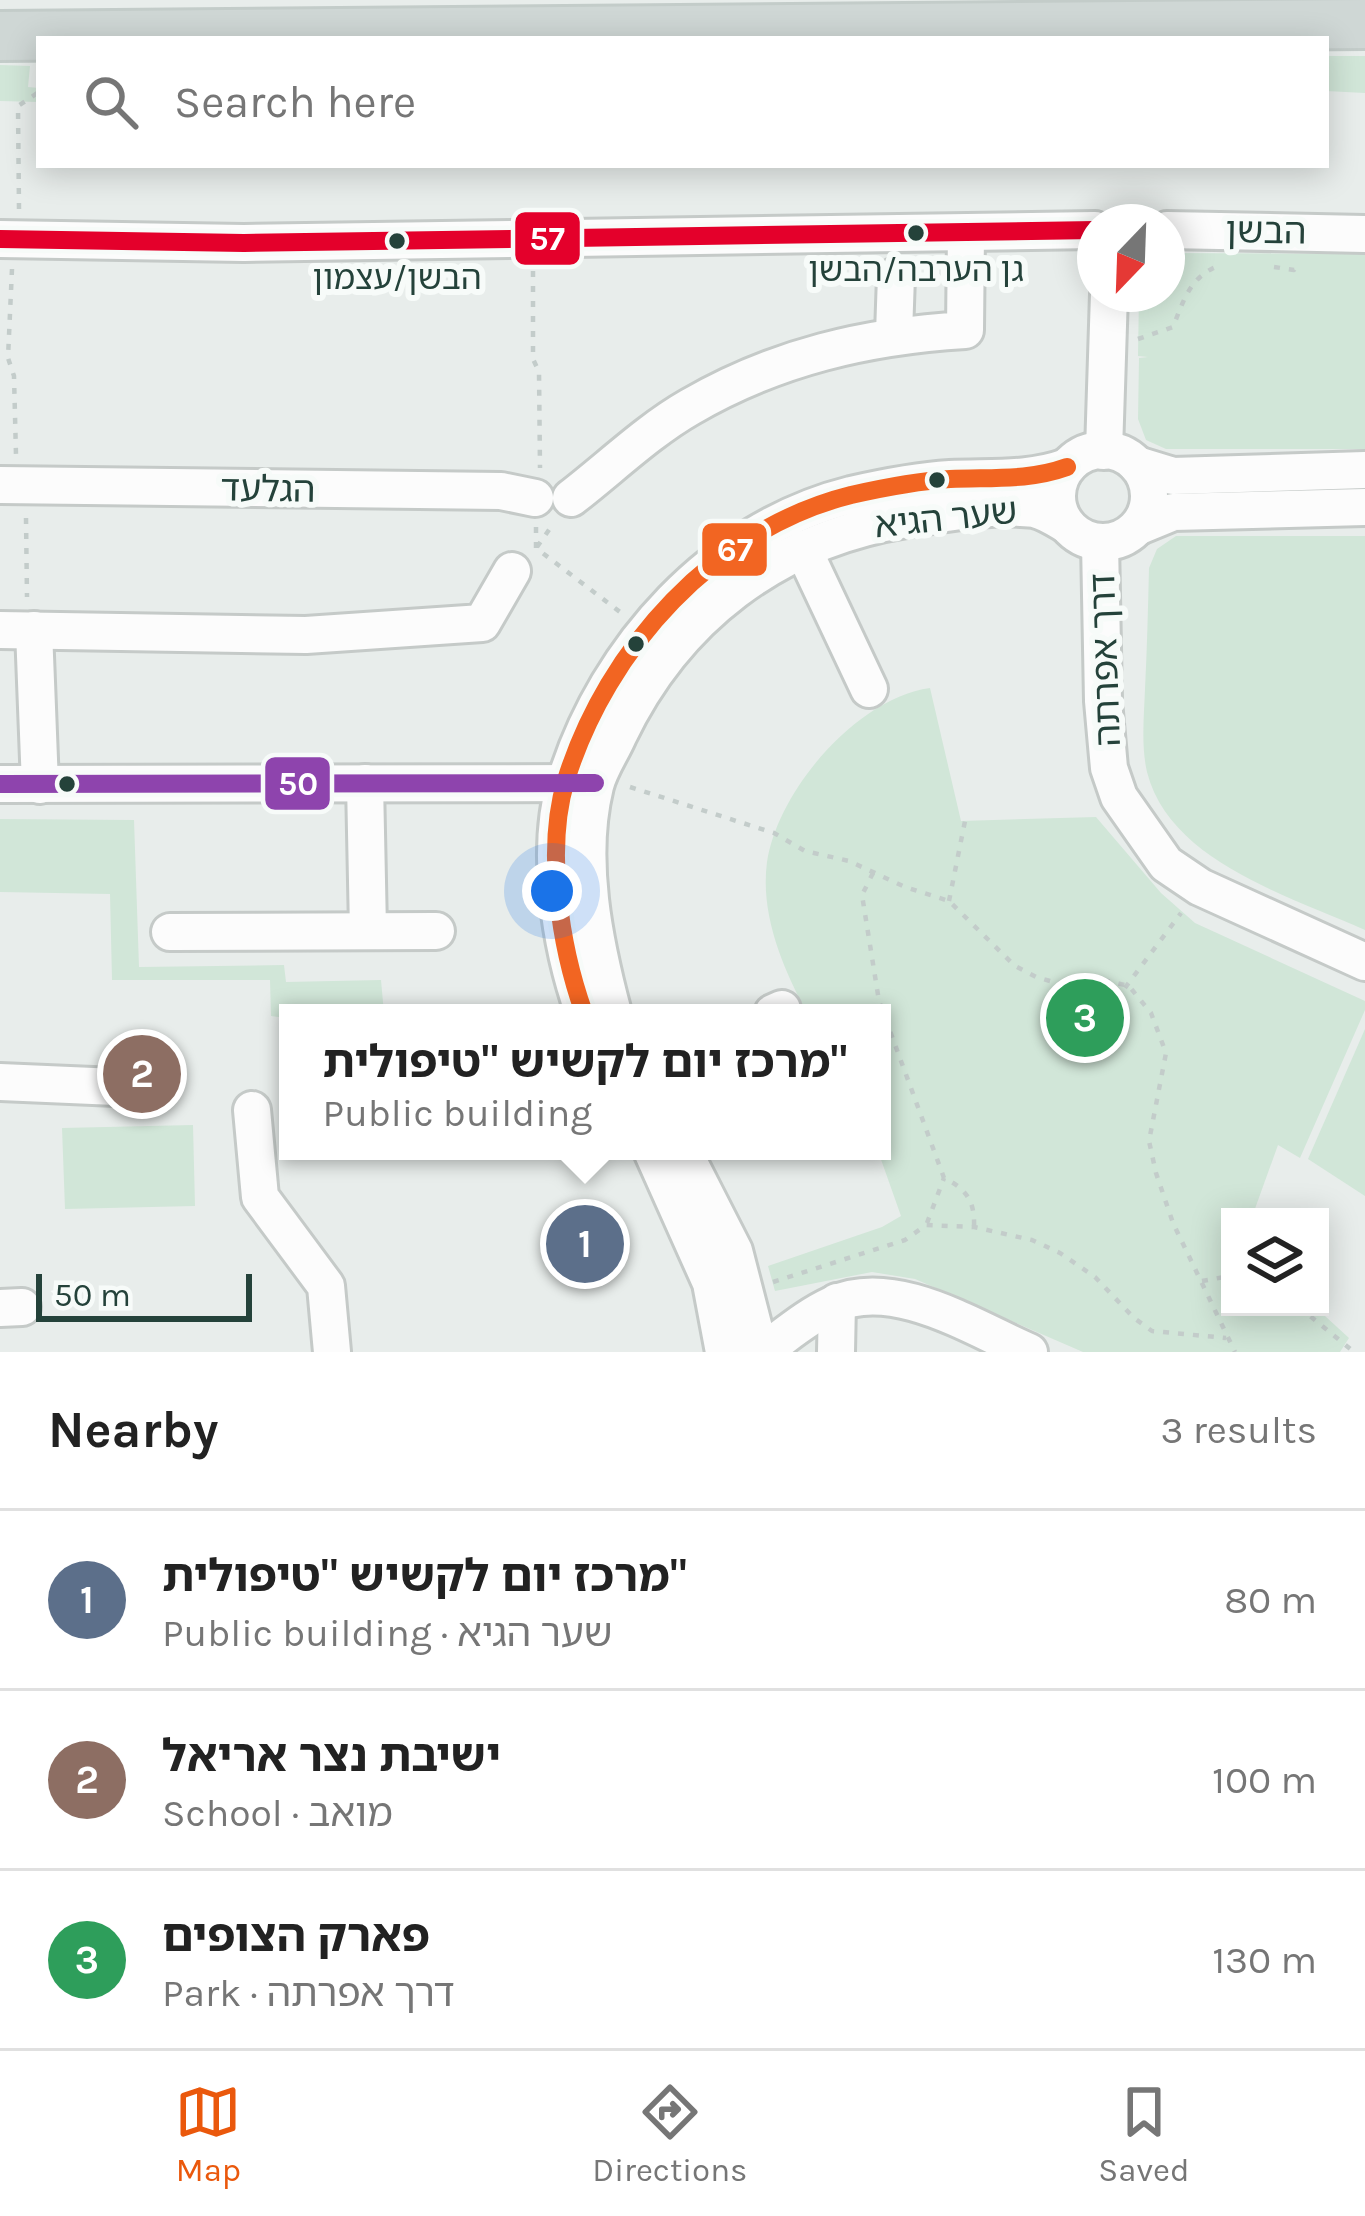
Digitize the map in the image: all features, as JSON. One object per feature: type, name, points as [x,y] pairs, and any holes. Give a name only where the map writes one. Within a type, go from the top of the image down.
[{"type":"main road","points":[[0,36],[1365,24]]},
{"type":"street","points":[[10,238],[244,243],[1077,230]]},
{"type":"street","name":"הבשן","points":[[1185,230],[1365,234]]},
{"type":"street","points":[[553,498],[687,409],[760,372],[826,349],[894,334],[965,330],[966,233]]},
{"type":"street","points":[[894,334],[896,276]]},
{"type":"street","points":[[1110,312],[1121,458],[1150,494],[1148,512],[1139,526]]},
{"type":"street","points":[[1365,470],[1174,476],[1121,458],[1079,457],[1067,467],[1057,494],[1067,525],[1078,536],[1100,542],[1127,536],[1173,512],[1365,507]]},
{"type":"street","name":"שער הגיא","points":[[611,1004],[599,962],[588,868],[592,721],[644,630],[713,563],[776,523],[849,496],[945,479],[1039,477],[1067,467]]},
{"type":"street","name":"הגלעד","points":[[9,486],[501,491],[553,498]]},
{"type":"street","name":"שער הגיא","points":[[581,1004],[560,913],[557,860],[587,779],[663,657],[723,600],[785,556],[861,526],[953,512],[1038,509],[1067,525]]},
{"type":"street","name":"דרך אפרתה","points":[[1100,542],[1103,701],[1109,768],[1119,796],[1150,845],[1193,896],[1365,962]]},
{"type":"street","points":[[803,549],[869,688]]},
{"type":"street","points":[[40,785],[17,630],[306,635],[482,623],[524,559]]},
{"type":"street","points":[[0,784],[587,779]]},
{"type":"street","points":[[365,783],[368,930]]},
{"type":"street","points":[[170,932],[436,931]]},
{"type":"street","points":[[0,1082],[116,1087]]},
{"type":"street","points":[[252,1110],[260,1197],[326,1286],[332,1352]]},
{"type":"street","points":[[656,1160],[711,1283],[724,1352]]},
{"type":"street","points":[[688,1160],[754,1289],[761,1352],[831,1305]]},
{"type":"street","points":[[754,1289],[780,1304],[831,1305],[870,1295],[906,1301],[1029,1352]]},
{"type":"street","points":[[831,1305],[836,1352]]},
{"type":"path","points":[[17,630],[27,620],[26,502],[9,486],[14,376],[8,358],[10,238],[18,106],[36,94]]},
{"type":"path","points":[[1274,267],[1294,270],[1320,232]]},
{"type":"path","points":[[533,255],[533,359],[539,372],[542,458]]},
{"type":"path","points":[[1134,340],[1173,327],[1193,281],[1228,264]]},
{"type":"path","points":[[524,559],[553,498]]},
{"type":"path","points":[[524,559],[553,498]]},
{"type":"path","points":[[524,559],[644,630]]},
{"type":"path","points":[[587,779],[774,833],[805,851],[849,861],[950,902],[1015,966],[1036,977],[1057,983],[1108,981],[1129,986],[1151,1013],[1166,1053],[1149,1141],[1173,1223],[1235,1352]]},
{"type":"path","points":[[950,902],[965,821]]},
{"type":"path","points":[[873,873],[862,895],[880,1004]]},
{"type":"path","points":[[1098,1024],[1193,896]]},
{"type":"path","points":[[754,1289],[904,1240],[926,1225],[944,1178],[891,1033]]},
{"type":"path","points":[[944,1178],[969,1196],[975,1209],[974,1227]]},
{"type":"path","points":[[926,1225],[974,1227],[1032,1240],[1094,1277],[1152,1331],[1226,1338]]},
{"type":"path","points":[[1202,1281],[1221,1278]]},
{"type":"path","points":[[1310,1316],[1354,1352]]},
{"type":"green space","points":[[1329,56],[1365,56],[1365,93],[1329,91]]},
{"type":"green space","points":[[0,65],[30,66],[28,87],[36,88],[36,102],[0,101]]},
{"type":"green space","points":[[1185,253],[1365,254],[1365,449],[1166,449],[1146,440],[1138,419],[1139,358],[1148,357],[1138,356],[1139,312],[1185,312]]},
{"type":"green space","points":[[1176,536],[1365,536],[1365,930],[1236,872],[1180,830],[1160,803],[1147,772],[1143,741],[1149,568],[1157,549]]},
{"type":"green space","points":[[930,688],[961,821],[1096,817],[1161,893],[1195,923],[1365,1001],[1300,1158],[1278,1145],[1255,1208],[1221,1208],[1221,1316],[1325,1316],[1349,1338],[1340,1352],[1083,1352],[915,1279],[872,1272],[775,1291],[768,1266],[882,1227],[901,1216],[881,1160],[891,1160],[891,1004],[803,1004],[782,959],[767,902],[767,862],[787,806],[825,752],[875,709]]},
{"type":"green space","points":[[0,819],[134,820],[139,967],[284,965],[286,982],[381,980],[383,1004],[279,1004],[279,1017],[271,1016],[270,980],[112,980],[110,894],[0,892]]},
{"type":"green space","points":[[1365,1029],[1365,1196],[1308,1159]]},
{"type":"green space","points":[[193,1125],[195,1206],[65,1209],[62,1128]]},
{"type":"transit line","name":"57","points":[[0,239],[244,243],[1077,230]]},
{"type":"transit line","name":"67","points":[[581,1004],[558,897],[557,836],[566,780],[584,731],[609,685],[673,601],[755,535],[801,512],[900,485],[1024,476],[1067,467]]},
{"type":"transit line","name":"50","points":[[0,784],[595,783]]},
{"type":"place","name":"גן הערבה/הבשן","points":[[916,233]]},
{"type":"place","name":"הבשן/עצמון","points":[[397,241]]},
{"type":"place","name":"פארק הצופים","points":[[1085,1018]]},
{"type":"place","name":"ישיבת נצר אריאל","points":[[142,1074]]},
{"type":"place","name":"מרכז יום לקשיש \"טיפולית\"","points":[[585,1244]]}]
